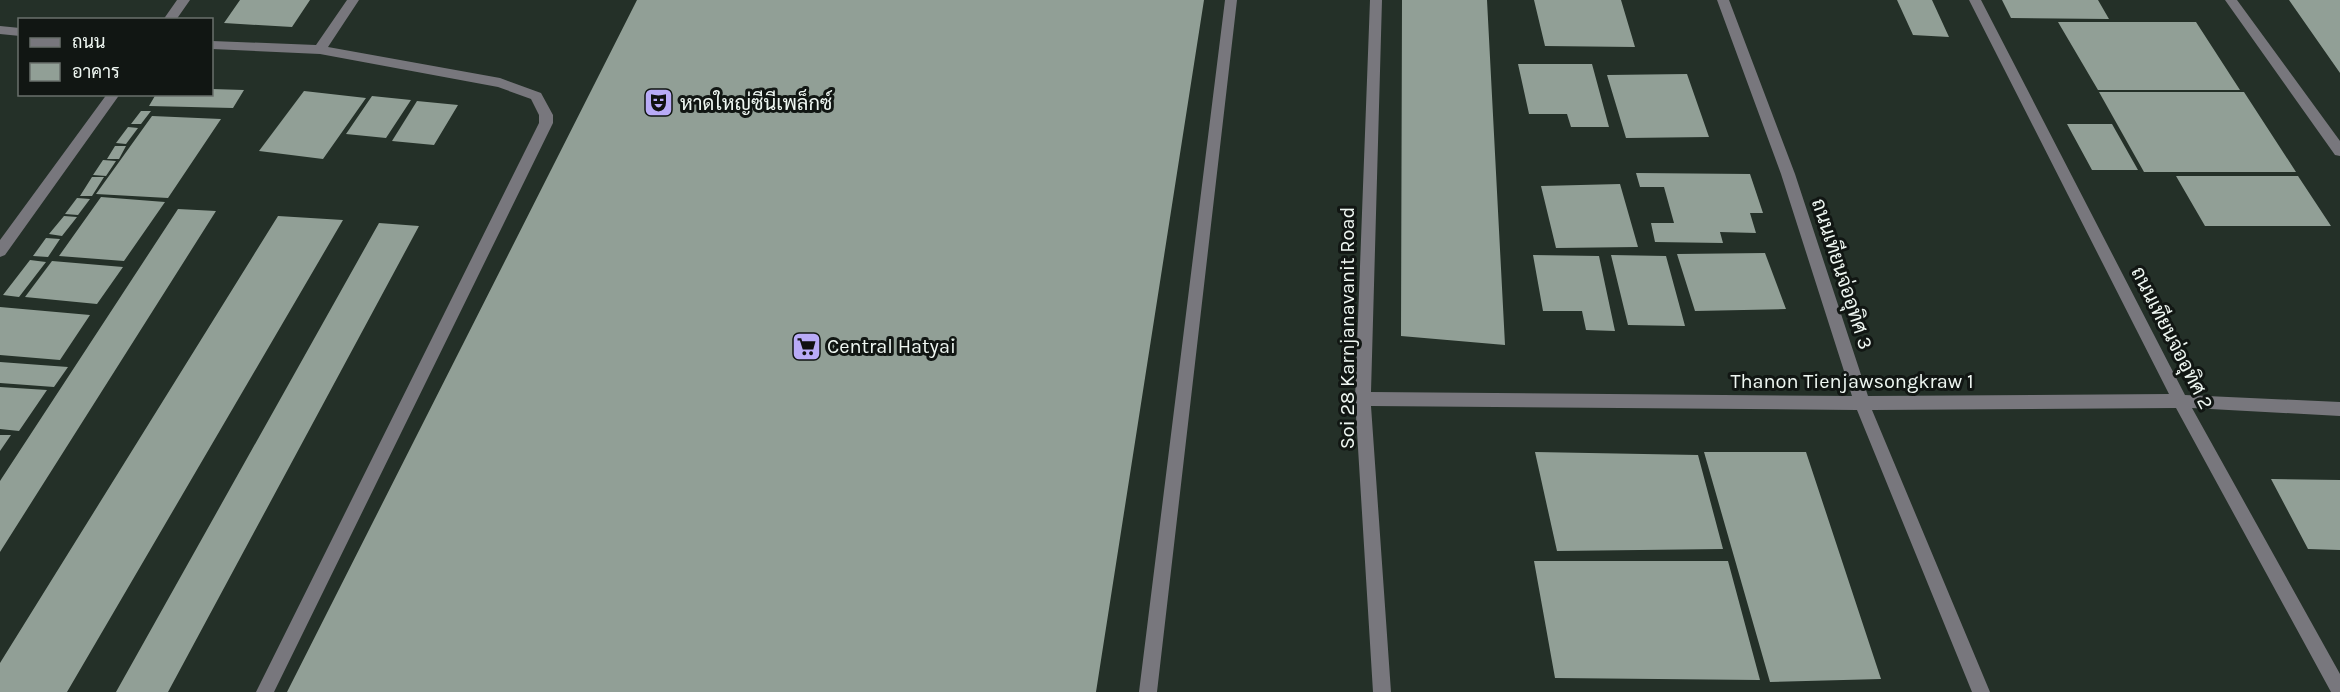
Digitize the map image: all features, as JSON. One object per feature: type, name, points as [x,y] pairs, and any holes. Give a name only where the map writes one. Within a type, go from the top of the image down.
[{"type":"street","points":[[170,18],[184,0]]},
{"type":"street","points":[[320,50],[353,0]]},
{"type":"street","points":[[1148,692],[1231,0]]},
{"type":"street","name":"Soi 28 Karnjanavanit Road","points":[[1376,0],[1364,399],[1382,692]]},
{"type":"street","name":"ถนนเทียนจ่ออุทิศ 3","points":[[1723,0],[1788,174],[1862,403],[1981,692]]},
{"type":"street","name":"ถนนเทียนจ่ออุทิศ 2","points":[[1975,0],[2180,401],[2340,691]]},
{"type":"street","points":[[2230,0],[2340,151]]},
{"type":"street","points":[[0,30],[18,32]]},
{"type":"street","points":[[213,45],[320,50],[500,83],[536,96],[546,115],[546,123],[266,692]]},
{"type":"street","points":[[0,251],[113,96]]},
{"type":"street","name":"Thanon Tienjawsongkraw 1","points":[[1364,399],[1862,403],[2180,401],[2340,409]]},
{"type":"building","points":[[240,0],[310,0],[292,27],[224,23]]},
{"type":"building","name":"Central Hatyai","points":[[637,0],[1204,0],[1096,692],[287,692]]},
{"type":"building","points":[[1402,0],[1487,0],[1505,345],[1401,336]]},
{"type":"building","points":[[1534,0],[1621,0],[1635,47],[1545,46]]},
{"type":"building","points":[[1897,0],[1932,0],[1949,37],[1913,35]]},
{"type":"building","points":[[2002,0],[2098,0],[2109,19],[2011,18]]},
{"type":"building","points":[[2289,0],[2340,0],[2340,73]]},
{"type":"building","points":[[2058,22],[2196,22],[2240,90],[2098,90]]},
{"type":"building","points":[[1518,64],[1592,64],[1609,127],[1571,127],[1567,114],[1529,114]]},
{"type":"building","points":[[1687,74],[1709,137],[1626,138],[1607,75]]},
{"type":"building","points":[[213,89],[244,90],[233,108],[149,106],[155,96],[213,96]]},
{"type":"building","points":[[304,91],[366,98],[323,159],[259,151]]},
{"type":"building","points":[[2099,92],[2244,92],[2296,172],[2144,172]]},
{"type":"building","points":[[372,96],[411,100],[386,138],[346,134]]},
{"type":"building","points":[[417,101],[458,105],[434,145],[392,141]]},
{"type":"building","points":[[141,111],[151,111],[141,124],[131,124]]},
{"type":"building","points":[[152,116],[221,119],[168,198],[96,194]]},
{"type":"building","points":[[2067,124],[2112,124],[2138,170],[2092,170]]},
{"type":"building","points":[[128,127],[138,128],[126,144],[116,143]]},
{"type":"building","points":[[115,146],[126,146],[119,159],[107,159]]},
{"type":"building","points":[[103,160],[116,161],[106,176],[93,175]]},
{"type":"building","points":[[1636,173],[1750,174],[1763,213],[1750,213],[1756,233],[1720,232],[1723,243],[1655,242],[1651,223],[1674,223],[1664,187],[1640,187]]},
{"type":"building","points":[[2176,176],[2298,176],[2331,226],[2205,226]]},
{"type":"building","points":[[92,177],[104,177],[92,196],[80,196]]},
{"type":"building","points":[[1620,184],[1638,247],[1556,248],[1541,186]]},
{"type":"building","points":[[101,197],[165,202],[124,261],[59,256]]},
{"type":"building","points":[[77,198],[90,199],[78,215],[65,214]]},
{"type":"building","points":[[178,209],[216,211],[0,552],[0,481]]},
{"type":"building","points":[[64,216],[77,217],[62,236],[49,234]]},
{"type":"building","points":[[278,216],[343,220],[67,692],[0,692],[0,663]]},
{"type":"building","points":[[379,223],[419,226],[168,692],[116,692]]},
{"type":"building","points":[[46,238],[60,239],[48,257],[33,256]]},
{"type":"building","points":[[1765,253],[1786,309],[1695,311],[1677,254]]},
{"type":"building","points":[[1533,255],[1599,256],[1615,331],[1586,330],[1582,311],[1543,311]]},
{"type":"building","points":[[1611,255],[1666,256],[1685,326],[1628,325]]},
{"type":"building","points":[[30,260],[46,262],[19,297],[3,295]]},
{"type":"building","points":[[52,261],[123,267],[97,304],[25,297]]},
{"type":"building","points":[[0,307],[90,315],[60,360],[0,355]]},
{"type":"building","points":[[0,362],[68,367],[54,387],[0,383]]},
{"type":"building","points":[[0,387],[47,390],[19,431],[0,429]]},
{"type":"building","points":[[0,435],[11,435],[0,451]]},
{"type":"building","points":[[1535,452],[1698,455],[1723,549],[1557,551]]},
{"type":"building","points":[[1704,452],[1806,452],[1881,679],[1770,682]]},
{"type":"building","points":[[2271,479],[2340,480],[2340,550],[2308,549]]},
{"type":"building","points":[[1534,561],[1728,561],[1760,680],[1555,678]]},
{"type":"place","name":"หาดใหญ่ซีนีเพล็กซ์","points":[[659,103]]},
{"type":"place","name":"Central Hatyai","points":[[806,346]]}]
